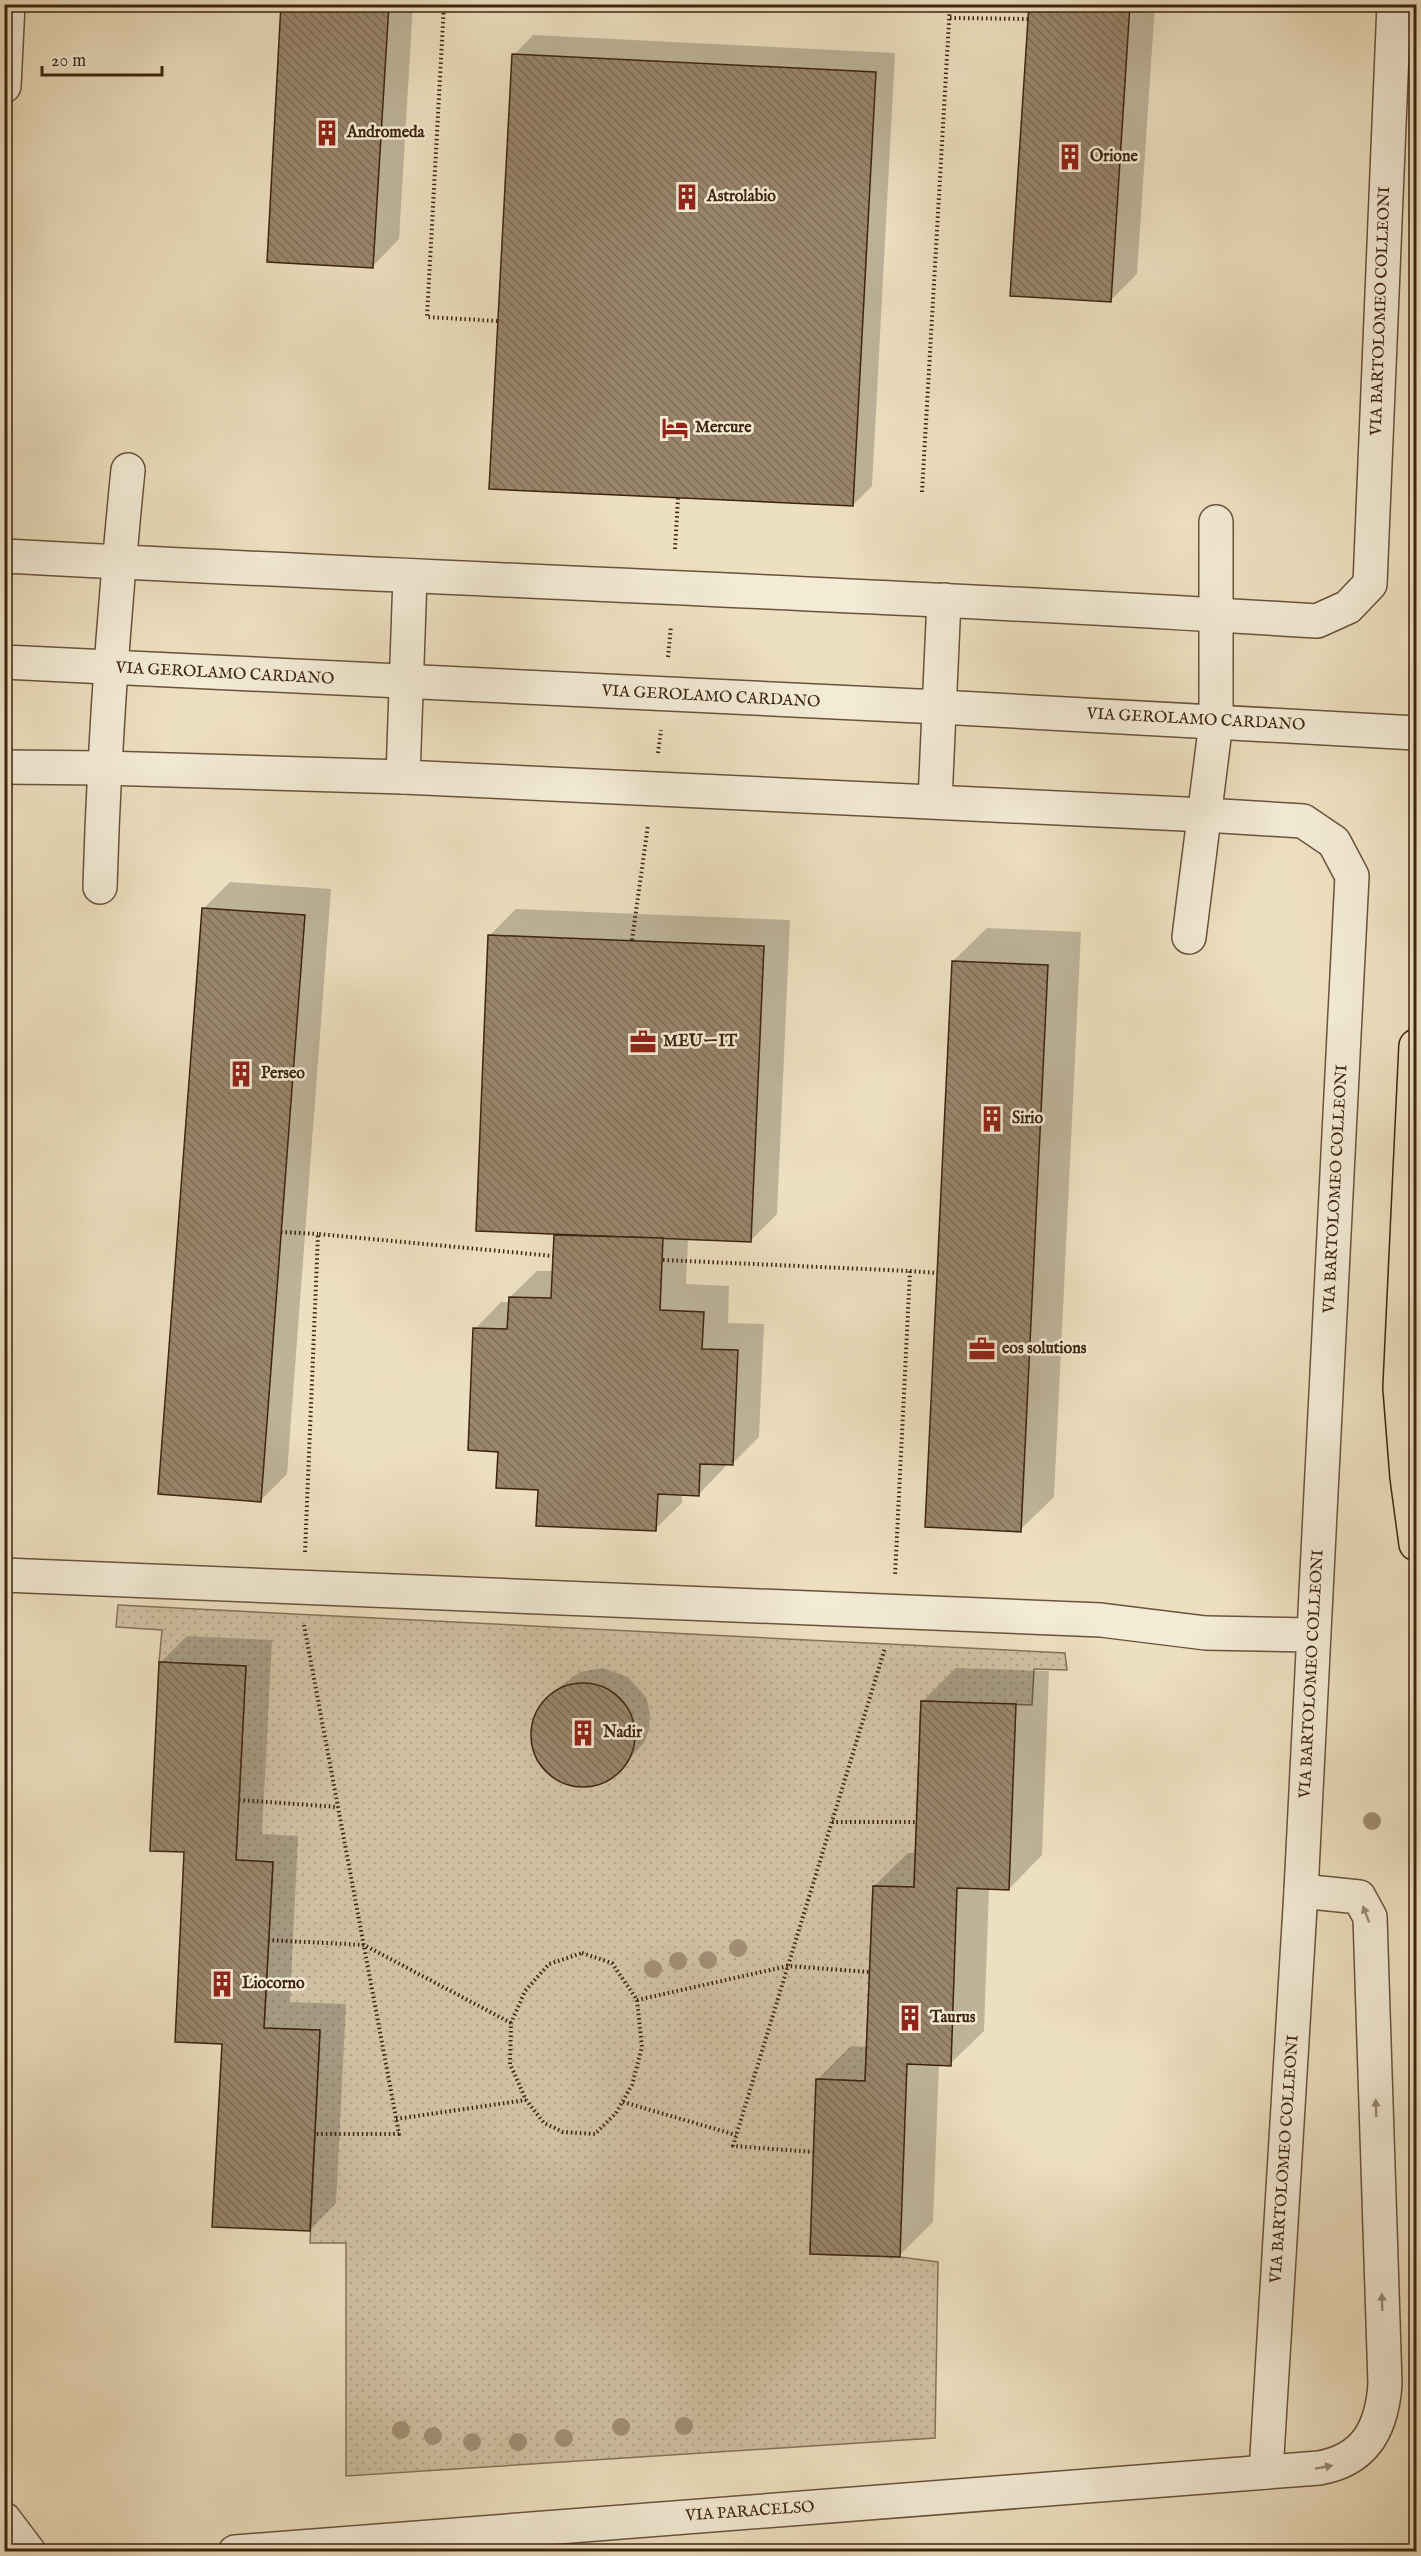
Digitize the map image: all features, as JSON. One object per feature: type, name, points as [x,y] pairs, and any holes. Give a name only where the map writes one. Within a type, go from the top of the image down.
[{"type":"main road","points":[[1416,1046],[1414,1167],[1401,1388],[1407,1477],[1416,1544]]},
{"type":"street","points":[[4,86],[8,4]]},
{"type":"street","name":"VIA BARTOLOMEO COLLEONI","points":[[1216,615],[1317,621],[1348,607],[1370,584],[1394,4]]},
{"type":"street","points":[[100,887],[103,768],[128,470]]},
{"type":"street","points":[[1189,937],[1216,722],[1216,522]]},
{"type":"street","points":[[4,556],[1216,615]]},
{"type":"street","points":[[403,777],[410,577]]},
{"type":"street","points":[[935,801],[944,600]]},
{"type":"street","name":"VIA GEROLAMO CARDANO","points":[[4,662],[939,707],[1416,733]]},
{"type":"street","points":[[4,767],[403,777],[1205,815]]},
{"type":"street","name":"VIA BARTOLOMEO COLLEONI","points":[[1205,815],[1303,821],[1334,842],[1352,876],[1301,1891],[1266,2472]]},
{"type":"street","points":[[4,1575],[1101,1620],[1206,1633],[1313,1635]]},
{"type":"street","name":"VIA PARACELSO","points":[[235,2552],[1266,2472],[1331,2466],[1355,2454],[1375,2431],[1384,2403],[1370,1917],[1359,1897],[1301,1891]]},
{"type":"street","points":[[4,2519],[28,2552]]},
{"type":"path","points":[[444,4],[427,318],[498,321]]},
{"type":"path","points":[[922,492],[950,4]]},
{"type":"path","points":[[950,18],[1028,19]]},
{"type":"path","points":[[281,1232],[553,1256]]},
{"type":"path","points":[[315,2134],[399,2134],[302,1612],[318,1234]]},
{"type":"path","points":[[663,1260],[937,1273]]},
{"type":"path","points":[[814,2152],[733,2146],[884,1654],[894,1611],[910,1271]]},
{"type":"path","points":[[239,1800],[338,1807]]},
{"type":"path","points":[[832,1822],[916,1822]]},
{"type":"path","points":[[268,1940],[364,1945],[511,2022]]},
{"type":"path","points":[[582,1953],[612,1963],[637,2000],[642,2047],[632,2085],[616,2113],[595,2134],[563,2132],[544,2123],[526,2100],[510,2064],[511,2022],[525,1991],[549,1964],[582,1953]]},
{"type":"path","points":[[637,2000],[788,1966],[870,1972]]},
{"type":"path","points":[[396,2119],[526,2100]]},
{"type":"path","points":[[623,2102],[736,2135]]},
{"type":"shaded area","points":[[118,1605],[1065,1653],[1067,1670],[1034,1669],[1032,1705],[921,1701],[914,1887],[873,1886],[865,2081],[816,2079],[810,2254],[900,2257],[938,2262],[935,2438],[346,2476],[346,2243],[310,2243],[320,2031],[264,2028],[273,1862],[236,1860],[246,1666],[159,1662],[162,1630],[116,1627]]},
{"type":"building","name":"Andromeda","points":[[281,4],[389,4],[373,268],[267,262]]},
{"type":"building","name":"Orione","points":[[1029,4],[1130,4],[1111,302],[1010,296]]},
{"type":"building","name":"Astrolabio","points":[[512,54],[876,72],[853,506],[489,489]]},
{"type":"building","name":"Perseo","points":[[202,908],[305,915],[261,1502],[158,1494]]},
{"type":"building","points":[[488,935],[764,946],[751,1242],[476,1231]]},
{"type":"building","name":"Sirio","points":[[952,961],[1048,965],[1021,1532],[925,1527]]},
{"type":"building","points":[[554,1235],[663,1238],[660,1310],[704,1312],[702,1349],[738,1350],[733,1465],[700,1464],[699,1496],[658,1494],[656,1531],[536,1526],[538,1490],[496,1488],[498,1452],[468,1450],[473,1328],[507,1329],[509,1297],[551,1298]]},
{"type":"building","name":"Liocorno","points":[[159,1662],[246,1666],[236,1860],[273,1862],[264,2028],[320,2030],[310,2231],[212,2227],[222,2044],[175,2042],[184,1852],[150,1851]]},
{"type":"building","name":"Nadir","points":[[583,1683],[603,1687],[620,1698],[631,1715],[635,1735],[631,1755],[620,1772],[603,1783],[583,1787],[563,1783],[546,1772],[535,1755],[531,1735],[535,1715],[546,1698],[563,1687]]},
{"type":"building","name":"Taurus","points":[[921,1701],[1016,1704],[1009,1890],[957,1888],[951,2066],[907,2064],[900,2257],[810,2254],[816,2079],[865,2081],[873,1886],[914,1887]]},
{"type":"place","name":"Andromeda","points":[[327,133]]},
{"type":"place","name":"Orione","points":[[1070,157]]},
{"type":"place","name":"Astrolabio","points":[[687,197]]},
{"type":"place","name":"Mercure","points":[[675,428]]},
{"type":"place","name":"MEUーIT","points":[[643,1042]]},
{"type":"place","name":"Perseo","points":[[241,1074]]},
{"type":"place","name":"Sirio","points":[[992,1119]]},
{"type":"place","name":"eos solutions","points":[[982,1349]]},
{"type":"place","name":"Nadir","points":[[583,1733]]},
{"type":"place","name":"Liocorno","points":[[222,1984]]},
{"type":"place","name":"Taurus","points":[[910,2018]]}]
